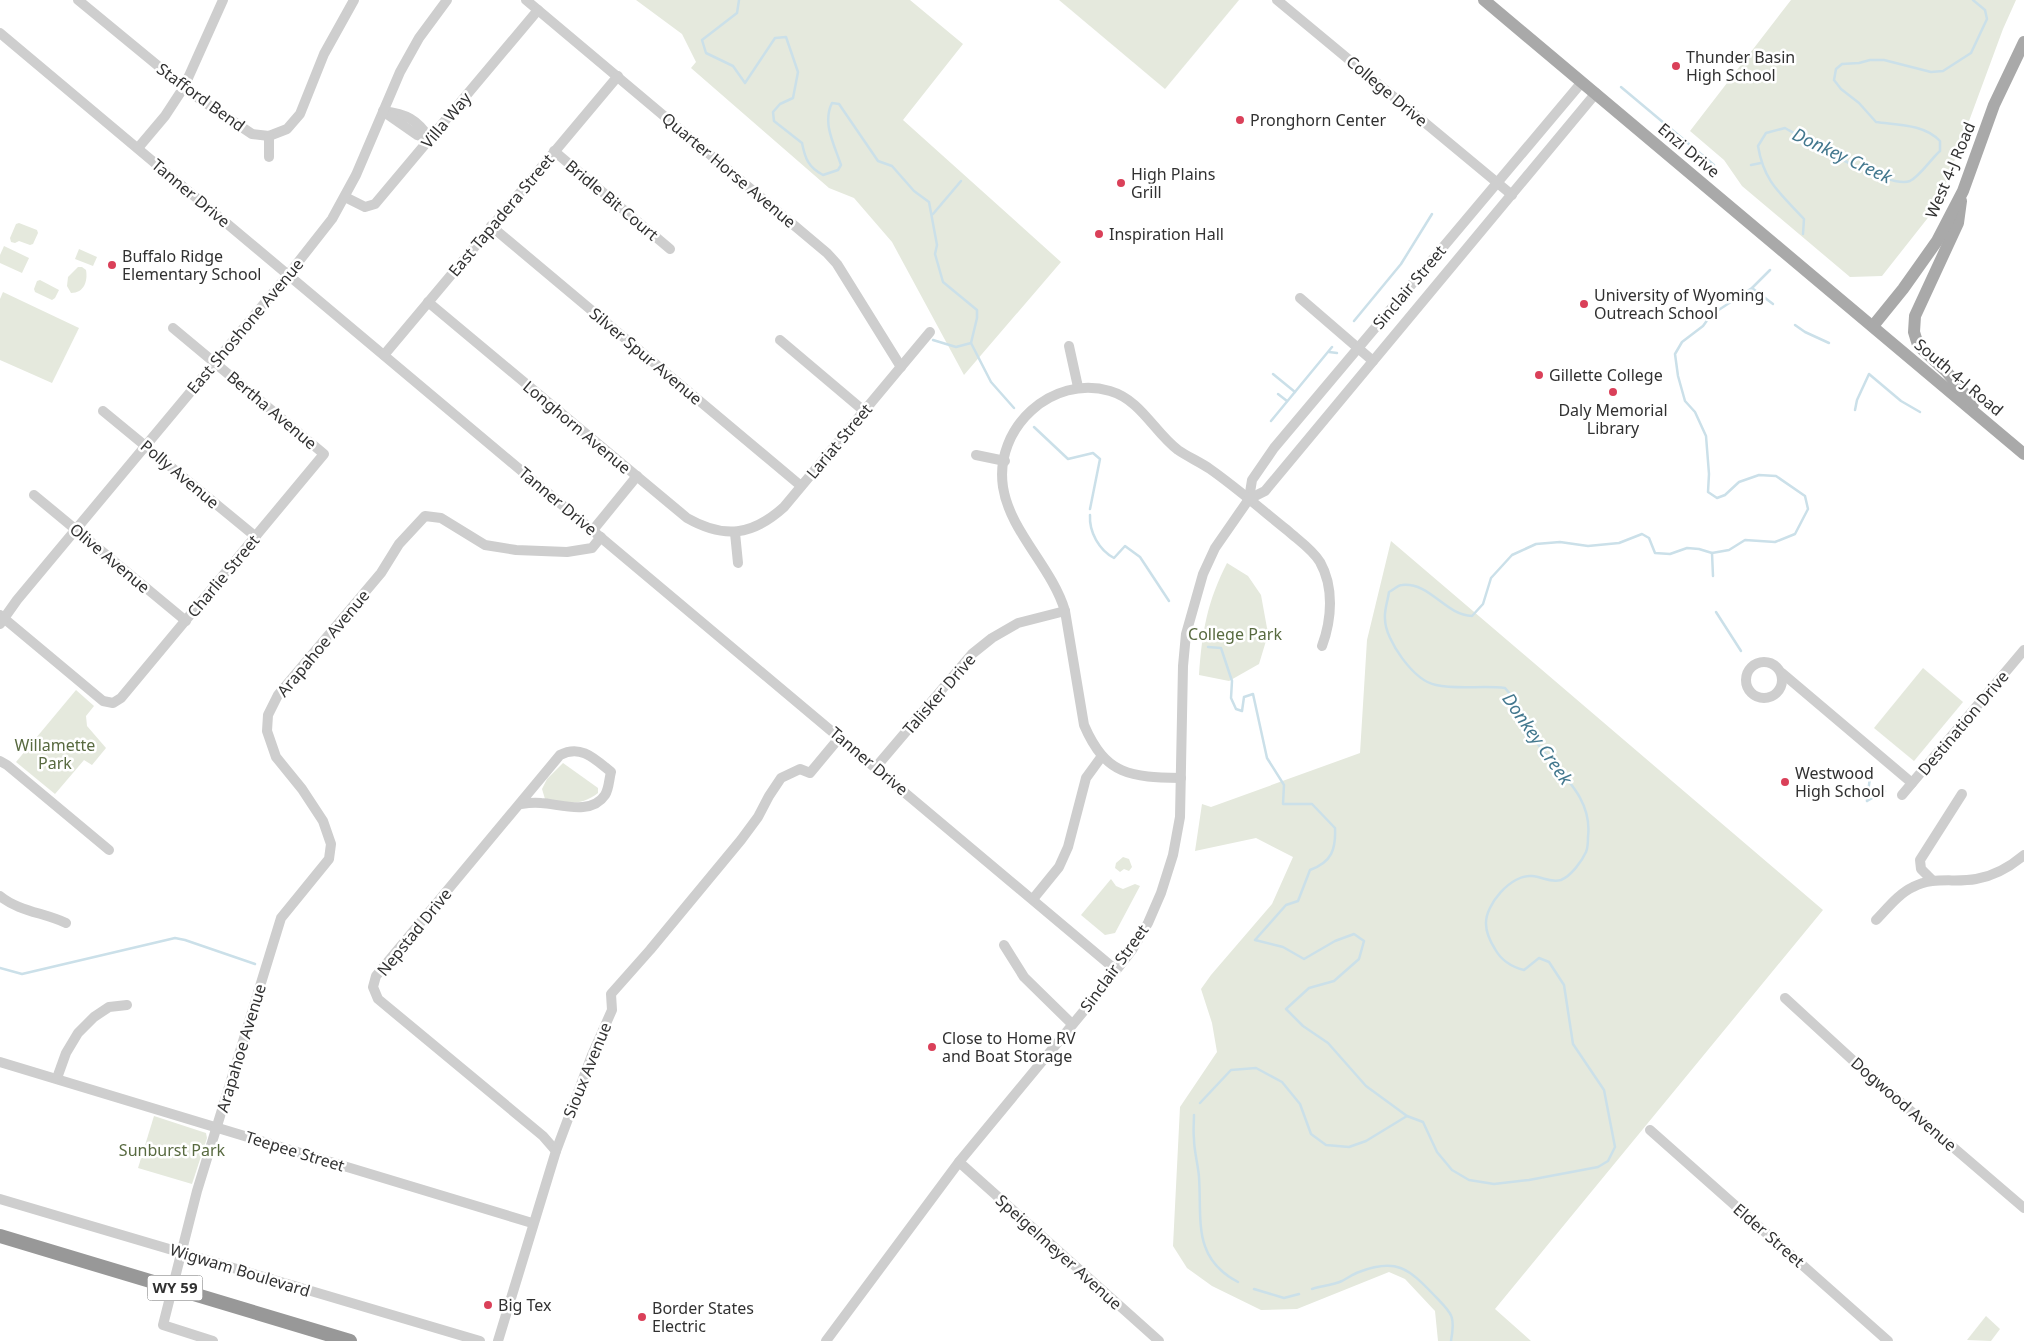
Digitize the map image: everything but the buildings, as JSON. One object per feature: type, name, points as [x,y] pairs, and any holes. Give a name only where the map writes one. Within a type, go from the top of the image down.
[{"type":"highway","name":"WY 59","points":[[0,1236],[350,1341]]},
{"type":"main road","name":"Enzi Drive","points":[[1484,0],[1873,326]]},
{"type":"main road","name":"West 4-J Road","points":[[1873,326],[1903,289],[1937,240],[1963,191],[1994,105],[2024,42]]},
{"type":"main road","points":[[1963,191],[1958,223],[1915,316],[1914,332],[1918,345],[1946,371],[1994,429]]},
{"type":"main road","name":"South 4-J Road","points":[[1873,326],[2024,454]]},
{"type":"street","name":"Stafford Bend","points":[[78,0],[184,88],[252,134],[269,136]]},
{"type":"street","points":[[138,148],[184,88],[223,0]]},
{"type":"street","points":[[269,157],[269,136],[287,129],[300,114],[324,54],[354,0]]},
{"type":"street","name":"East Shoshone Avenue","points":[[1,619],[288,275],[332,219],[345,197],[400,72],[419,38],[447,0]]},
{"type":"street","name":"Quarter Horse Avenue","points":[[526,0],[827,252],[837,264],[901,367]]},
{"type":"street","name":"College Drive","points":[[1277,0],[1512,195]]},
{"type":"street","name":"Villa Way","points":[[345,197],[365,207],[375,204],[538,10]]},
{"type":"street","name":"Tanner Drive","points":[[0,33],[1116,970]]},
{"type":"street","name":"East Tapadera Street","points":[[384,355],[618,76]]},
{"type":"street","name":"Sinclair Street","points":[[826,1341],[959,1162],[1132,950],[1148,923],[1162,893],[1173,855],[1180,817],[1183,666],[1186,634],[1203,574],[1220,541],[1249,499],[1252,480],[1274,448],[1582,82]]},
{"type":"street","name":"Sinclair Street","points":[[1249,499],[1265,491],[1596,93]]},
{"type":"street","points":[[383,111],[417,135],[430,139]]},
{"type":"street","name":"Bridle Bit Court","points":[[554,152],[670,249]]},
{"type":"street","name":"Silver Spur Avenue","points":[[491,226],[801,486]]},
{"type":"street","points":[[1300,298],[1374,360]]},
{"type":"street","name":"Longhorn Avenue","points":[[428,302],[687,518],[701,526],[735,533]]},
{"type":"street","name":"Bertha Avenue","points":[[173,328],[324,454]]},
{"type":"street","name":"Lariat Street","points":[[735,533],[755,527],[771,519],[930,332]]},
{"type":"street","points":[[780,340],[864,411]]},
{"type":"street","points":[[1068,346],[1078,387]]},
{"type":"street","points":[[1181,778],[1132,775],[1118,769],[1102,756],[1091,742],[1084,725],[1061,596],[1051,577],[1017,525],[1008,506],[1003,486],[1004,461],[1009,444],[1019,425],[1031,411],[1048,398],[1078,387],[1112,392],[1130,401],[1145,415],[1164,439],[1179,451],[1209,468],[1249,499],[1306,546],[1319,561],[1328,581],[1330,596],[1329,627],[1322,646]]},
{"type":"street","name":"Polly Avenue","points":[[103,411],[256,537]]},
{"type":"street","name":"Charlie Street","points":[[1,619],[103,701],[113,703],[121,698],[324,454]]},
{"type":"street","points":[[976,454],[1004,461]]},
{"type":"street","points":[[593,530],[636,476]]},
{"type":"street","name":"Olive Avenue","points":[[34,495],[186,620]]},
{"type":"street","name":"Arapahoe Avenue","points":[[213,1341],[163,1325],[180,1252],[281,918],[329,859],[331,844],[323,821],[302,789],[276,757],[268,731],[268,715],[278,695],[381,573],[398,544],[425,516],[441,518],[485,545],[516,550],[567,552],[592,548],[601,537]]},
{"type":"street","points":[[735,533],[738,563]]},
{"type":"street","name":"Talisker Drive","points":[[876,767],[972,654],[992,638],[1018,623],[1065,611]]},
{"type":"street","name":"Destination Drive","points":[[1902,795],[2024,650]]},
{"type":"street","points":[[1782,674],[1912,783]]},
{"type":"street","name":"Sioux Avenue","points":[[498,1341],[532,1223],[556,1151],[592,1054],[612,1010],[611,994],[741,840],[781,778],[800,769],[810,773],[840,737]]},
{"type":"street","name":"Nepstad Drive","points":[[521,804],[541,803],[569,808],[598,802],[606,794],[611,772],[593,757],[582,751],[568,750],[560,755],[376,976],[372,987],[378,999],[543,1136],[556,1151]]},
{"type":"street","points":[[1033,899],[1059,867],[1068,847],[1086,778],[1102,756]]},
{"type":"street","points":[[0,761],[8,765],[109,850]]},
{"type":"street","points":[[1932,880],[1921,868],[1920,860],[1962,794]]},
{"type":"street","points":[[1876,920],[1898,897],[1912,887],[1932,880],[1976,879],[1998,872],[2024,855]]},
{"type":"street","points":[[0,896],[26,910],[66,922]]},
{"type":"street","points":[[1004,944],[1024,977],[1072,1024]]},
{"type":"street","name":"Dogwood Avenue","points":[[1785,998],[1870,1076],[2024,1208]]},
{"type":"street","points":[[57,1078],[66,1052],[78,1033],[94,1017],[109,1007],[127,1005]]},
{"type":"street","name":"Teepee Street","points":[[0,1062],[532,1223]]},
{"type":"street","name":"Elder Street","points":[[1650,1130],[1888,1341]]},
{"type":"street","name":"Speigelmeyer Avenue","points":[[959,1162],[1159,1341]]},
{"type":"street","name":"Wigwam Boulevard","points":[[0,1199],[480,1341]]},
{"type":"green space","points":[[636,0],[910,0],[963,44],[903,120],[1061,262],[964,375],[892,242],[854,198],[829,188],[691,68],[696,62],[682,34]]},
{"type":"green space","points":[[1059,0],[1239,0],[1165,89]]},
{"type":"green space","points":[[1791,0],[2016,0],[2003,29],[1938,205],[1882,276],[1850,277],[1742,186],[1724,160],[1690,131]]},
{"type":"green space","points":[[19,223],[37,230],[38,233],[33,244],[30,245],[19,241],[11,242],[10,238],[16,224]]},
{"type":"green space","points":[[4,246],[29,258],[22,273],[0,263],[0,255]]},
{"type":"green space","points":[[79,249],[97,257],[93,266],[75,259]]},
{"type":"green space","points":[[78,267],[86,270],[86,282],[82,289],[71,293],[67,286],[68,277]]},
{"type":"green space","points":[[40,280],[59,290],[55,298],[52,300],[35,292],[34,289],[37,281]]},
{"type":"green space","points":[[3,292],[79,328],[52,383],[0,360],[0,299]]},
{"type":"green space","points":[[1391,541],[1823,910],[1495,1309],[1531,1341],[1438,1341],[1435,1311],[1405,1279],[1389,1272],[1297,1309],[1261,1310],[1212,1286],[1187,1268],[1173,1246],[1180,1107],[1217,1052],[1212,1023],[1201,989],[1272,904],[1293,857],[1256,838],[1195,851],[1202,804],[1211,807],[1360,753],[1367,640]]},
{"type":"green space","name":"College Park","points":[[1227,563],[1248,576],[1261,595],[1269,631],[1259,664],[1229,681],[1199,675],[1202,645],[1210,604]]},
{"type":"green space","points":[[1923,668],[1963,702],[1914,761],[1874,728]]},
{"type":"green space","name":"Willamette Park","points":[[76,690],[94,706],[86,716],[87,726],[106,748],[92,765],[84,760],[55,794],[16,762]]},
{"type":"green space","points":[[563,763],[598,788],[598,793],[586,800],[572,803],[545,799],[542,789],[547,779]]},
{"type":"green space","points":[[1123,857],[1129,859],[1132,867],[1129,871],[1124,869],[1120,872],[1115,868],[1116,863]]},
{"type":"green space","points":[[1111,879],[1116,886],[1123,889],[1135,884],[1140,886],[1115,933],[1105,935],[1081,915]]},
{"type":"green space","name":"Sunburst Park","points":[[154,1116],[206,1133],[207,1138],[192,1184],[138,1168]]},
{"type":"green space","points":[[1986,1316],[2000,1329],[1991,1341],[1967,1340]]},
{"type":"waterway","points":[[739,0],[737,13],[702,40],[706,53],[733,66],[745,83],[775,38],[786,37],[798,72],[793,98],[780,104],[773,112],[774,121],[802,143],[808,162],[823,175],[838,170],[841,165],[830,134],[828,118],[832,103],[839,104],[878,161],[892,166],[914,191],[929,202],[937,245],[935,254],[943,282],[977,310],[971,343],[991,382],[1014,408]]},
{"type":"waterway","name":"Donkey Creek","points":[[1803,234],[1804,219],[1780,194],[1764,169],[1758,146],[1766,133],[1785,128],[1867,171],[1899,182],[1914,179],[1940,151],[1940,141],[1934,135],[1919,128],[1876,122],[1834,80],[1836,69],[1842,64],[1884,60],[1931,72],[1943,71],[1971,53],[1987,19],[1985,10],[1973,0]]},
{"type":"waterway","points":[[1621,87],[1714,165]]},
{"type":"waterway","points":[[1751,165],[1761,163]]},
{"type":"waterway","points":[[933,214],[961,181]]},
{"type":"waterway","points":[[1354,321],[1401,264],[1432,214]]},
{"type":"waterway","name":"Donkey Creek","points":[[1200,1103],[1231,1070],[1256,1068],[1282,1082],[1300,1104],[1311,1134],[1326,1145],[1349,1147],[1366,1141],[1407,1116],[1423,1122],[1437,1152],[1452,1170],[1469,1180],[1494,1184],[1529,1180],[1598,1167],[1608,1161],[1615,1147],[1604,1090],[1573,1044],[1564,985],[1549,962],[1539,958],[1524,970],[1507,962],[1497,953],[1486,927],[1490,908],[1508,885],[1516,880],[1532,876],[1557,881],[1569,875],[1576,868],[1588,846],[1588,822],[1585,808],[1571,784],[1535,740],[1517,703],[1505,688],[1436,685],[1427,682],[1410,668],[1395,648],[1386,628],[1385,616],[1389,592],[1400,585],[1412,585],[1421,588],[1454,610],[1472,616],[1483,604],[1491,578],[1512,555],[1536,544],[1560,542],[1588,546],[1619,543],[1642,534],[1649,538],[1655,553],[1670,554],[1687,548],[1712,553],[1729,550],[1745,540],[1775,542],[1795,534],[1808,509],[1805,496],[1776,476],[1759,475],[1739,482],[1725,495],[1717,498],[1708,492],[1709,474],[1706,436],[1695,412],[1685,401],[1678,376],[1675,354],[1682,342],[1703,326],[1711,315],[1752,288],[1770,270]]},
{"type":"waterway","points":[[1752,288],[1773,304]]},
{"type":"waterway","points":[[1795,325],[1805,332],[1829,343]]},
{"type":"waterway","points":[[933,340],[956,347],[971,343]]},
{"type":"waterway","points":[[1271,421],[1332,347]]},
{"type":"waterway","points":[[1329,352],[1337,353]]},
{"type":"waterway","points":[[1273,374],[1295,392]]},
{"type":"waterway","points":[[1855,410],[1857,400],[1869,374],[1901,401],[1920,412]]},
{"type":"waterway","points":[[1278,394],[1287,401]]},
{"type":"waterway","points":[[1034,427],[1068,459],[1093,453],[1100,459],[1090,509]]},
{"type":"waterway","points":[[1090,515],[1093,534],[1104,550],[1114,558],[1125,546],[1140,557],[1169,601]]},
{"type":"waterway","points":[[1712,553],[1713,576]]},
{"type":"waterway","points":[[1716,612],[1741,651]]},
{"type":"waterway","points":[[1208,647],[1221,648],[1232,681],[1231,698],[1236,709],[1242,711],[1244,697],[1253,694],[1267,758],[1284,785],[1283,804],[1312,804],[1335,828],[1335,842],[1328,859],[1310,870],[1298,901],[1286,905],[1255,940],[1283,947],[1304,959],[1335,941],[1354,934],[1364,941],[1359,959],[1334,981],[1309,988],[1286,1009],[1303,1026],[1328,1043],[1366,1086],[1407,1116]]},
{"type":"waterway","points":[[1867,801],[1870,777]]},
{"type":"waterway","points":[[1867,801],[1885,791]]},
{"type":"waterway","points":[[0,968],[22,974],[175,938],[255,964]]},
{"type":"waterway","name":"Donkey Creek","points":[[1194,1115],[1194,1144],[1199,1177],[1202,1237],[1206,1250],[1213,1262],[1223,1272],[1238,1282]]},
{"type":"waterway","name":"Donkey Creek","points":[[1312,1289],[1342,1281],[1372,1268],[1383,1266],[1400,1268],[1416,1278],[1448,1310],[1453,1325],[1451,1341]]},
{"type":"waterway","name":"Donkey Creek","points":[[1254,1289],[1284,1298],[1299,1294]]},
{"type":"place","name":"Thunder Basin High School","points":[[1676,66]]},
{"type":"place","name":"Pronghorn Center","points":[[1240,120]]},
{"type":"place","name":"High Plains Grill","points":[[1121,183]]},
{"type":"place","name":"Inspiration Hall","points":[[1099,234]]},
{"type":"place","name":"Buffalo Ridge Elementary School","points":[[112,265]]},
{"type":"place","name":"University of Wyoming Outreach School","points":[[1584,304]]},
{"type":"place","name":"Gillette College","points":[[1539,375]]},
{"type":"place","name":"Daly Memorial Library","points":[[1613,392]]},
{"type":"place","name":"Westwood High School","points":[[1785,782]]},
{"type":"place","name":"Close to Home RV and Boat Storage","points":[[932,1047]]},
{"type":"place","name":"Big Tex","points":[[488,1305]]},
{"type":"place","name":"Border States Electric","points":[[642,1317]]}]
